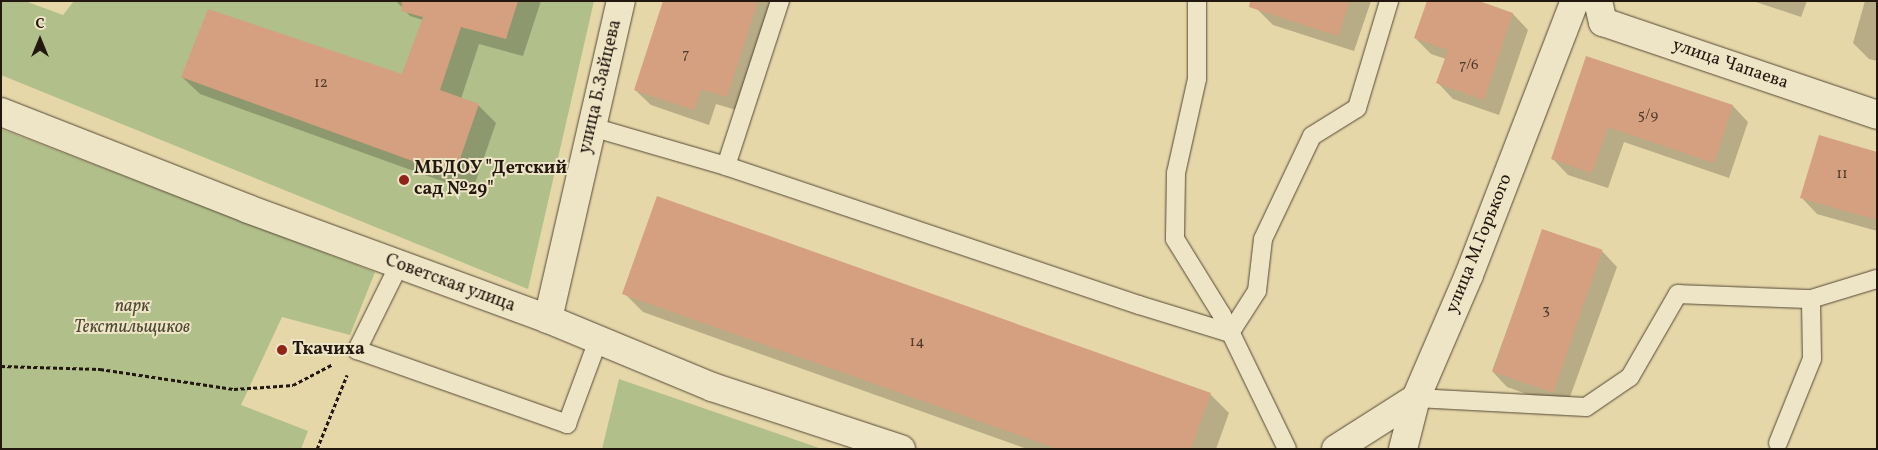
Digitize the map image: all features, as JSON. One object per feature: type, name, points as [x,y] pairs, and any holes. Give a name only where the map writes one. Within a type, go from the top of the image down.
[{"type":"street","name":"улица Б.Зайцева","points":[[548,319],[621,1]]},
{"type":"street","name":"улица М.Горького","points":[[1403,449],[1416,398],[1469,275],[1575,1]]},
{"type":"street","name":"улица Чапаева","points":[[1598,1],[1603,22],[1877,115]]},
{"type":"street","name":"Советская улица","points":[[1,112],[399,265],[548,319],[712,386],[901,449]]},
{"type":"street","points":[[1336,449],[1416,398]]},
{"type":"lane","points":[[726,166],[780,1]]},
{"type":"lane","points":[[1197,1],[1197,79],[1176,173],[1175,239],[1230,333],[1287,449]]},
{"type":"lane","points":[[1230,333],[1257,291],[1263,239],[1312,136],[1356,108],[1389,1]]},
{"type":"lane","points":[[592,127],[726,166],[1130,302],[1230,333]]},
{"type":"lane","points":[[399,265],[357,350],[567,424],[598,340]]},
{"type":"lane","points":[[1416,398],[1586,407],[1630,377],[1678,294],[1811,299],[1877,279]]},
{"type":"lane","points":[[1778,443],[1812,359],[1811,299]]},
{"type":"path","points":[[1,366],[100,369],[234,389],[293,385],[357,350]]},
{"type":"path","points":[[316,449],[357,350]]},
{"type":"green space","name":"МБДОУ \"Детский сад №29\"","points":[[1,1],[25,1],[63,15],[74,1],[594,1],[528,289],[1,75]]},
{"type":"green space","name":"парк Текстильщиков","points":[[1,129],[375,272],[350,335],[282,317],[241,405],[308,431],[301,449],[1,449]]},
{"type":"green space","points":[[619,379],[822,449],[602,449]]},
{"type":"building","points":[[402,1],[518,1],[506,39],[461,27],[440,90],[479,104],[454,176],[181,77],[208,9],[402,74],[423,17],[401,11]]},
{"type":"building","points":[[663,1],[758,1],[727,97],[701,89],[694,110],[634,90]]},
{"type":"building","points":[[1250,1],[1350,1],[1338,36],[1249,7]]},
{"type":"building","points":[[1427,1],[1479,1],[1513,13],[1484,100],[1436,83],[1448,50],[1414,38]]},
{"type":"building","points":[[1586,56],[1733,105],[1714,163],[1608,127],[1592,173],[1551,159]]},
{"type":"building","points":[[1819,135],[1877,152],[1877,220],[1800,198]]},
{"type":"building","points":[[657,196],[1211,393],[1191,449],[1058,449],[622,294]]},
{"type":"building","points":[[1542,229],[1603,250],[1553,393],[1493,372]]},
{"type":"place","name":"МБДОУ \"Детский сад №29\"","points":[[404,180]]},
{"type":"place","name":"Ткачиха","points":[[282,350]]}]
